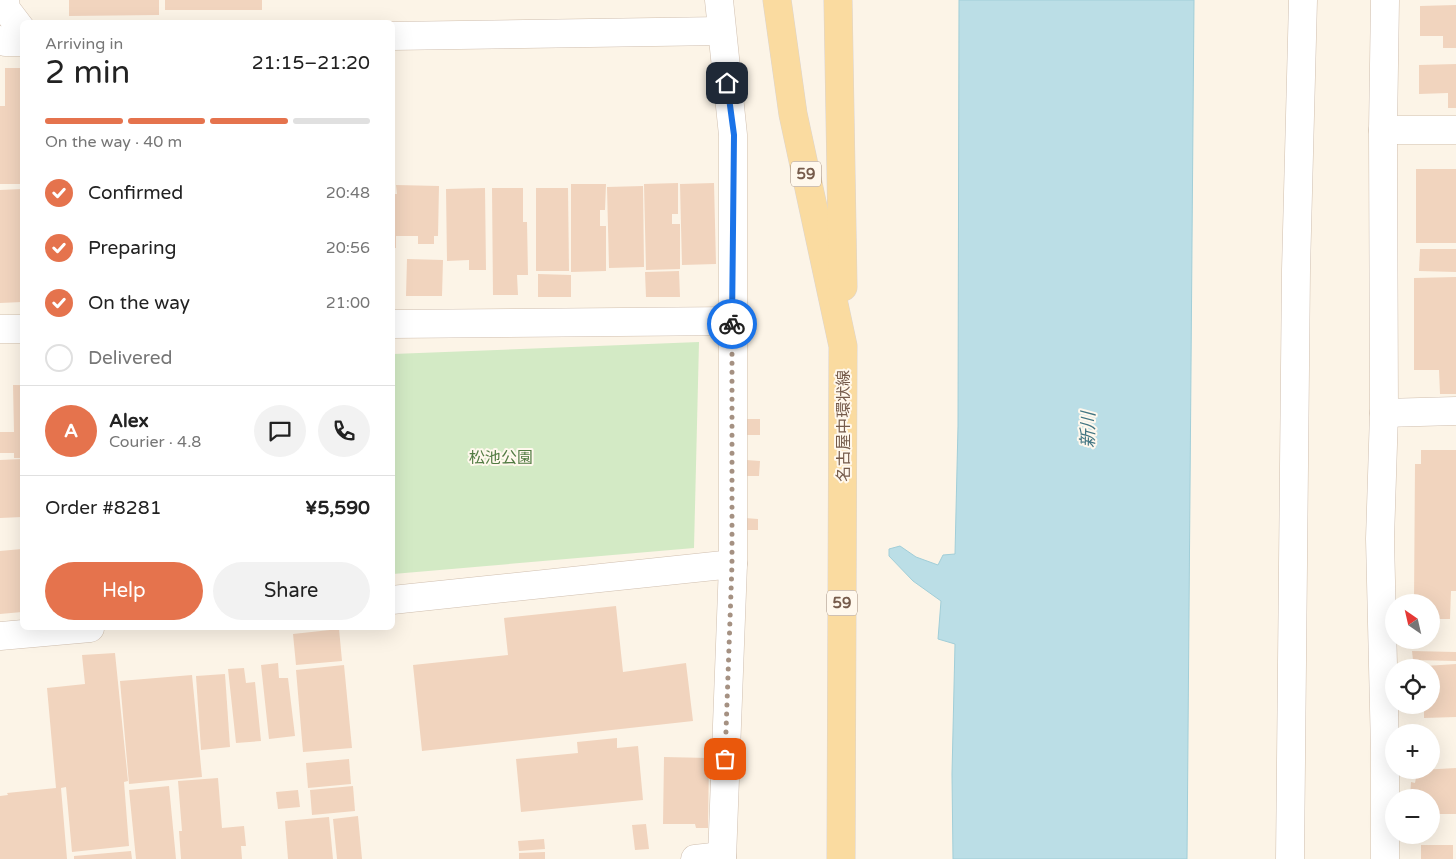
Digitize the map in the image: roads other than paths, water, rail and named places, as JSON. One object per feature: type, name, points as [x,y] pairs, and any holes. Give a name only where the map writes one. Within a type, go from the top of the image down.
[{"type":"main road","name":"名古屋中環状線","points":[[777,0],[793,114],[844,346],[841,859]]},
{"type":"main road","points":[[838,0],[844,346]]},
{"type":"street","points":[[5,0],[6,9],[20,27]]},
{"type":"street","points":[[713,858],[732,564],[734,135],[719,0]]},
{"type":"street","points":[[1290,859],[1296,270],[1303,0]]},
{"type":"street","points":[[1385,0],[1383,130],[1384,413],[1380,539],[1385,750],[1385,859]]},
{"type":"street","points":[[395,36],[721,31]]},
{"type":"street","points":[[0,40],[20,42]]},
{"type":"street","points":[[1383,130],[1456,130]]},
{"type":"street","points":[[395,324],[732,321]]},
{"type":"street","points":[[0,330],[20,329]]},
{"type":"street","points":[[1384,413],[1456,412]]},
{"type":"street","points":[[395,600],[732,564]]},
{"type":"street","points":[[0,636],[68,630]]},
{"type":"water","name":"新川","points":[[959,0],[1194,0],[1187,859],[953,859],[952,774],[955,644],[938,639],[941,601],[913,581],[889,556],[889,549],[900,546],[916,557],[938,565],[943,555],[955,554],[958,426]]},
{"type":"park label","name":"松池公園","points":[[501,457]]}]
